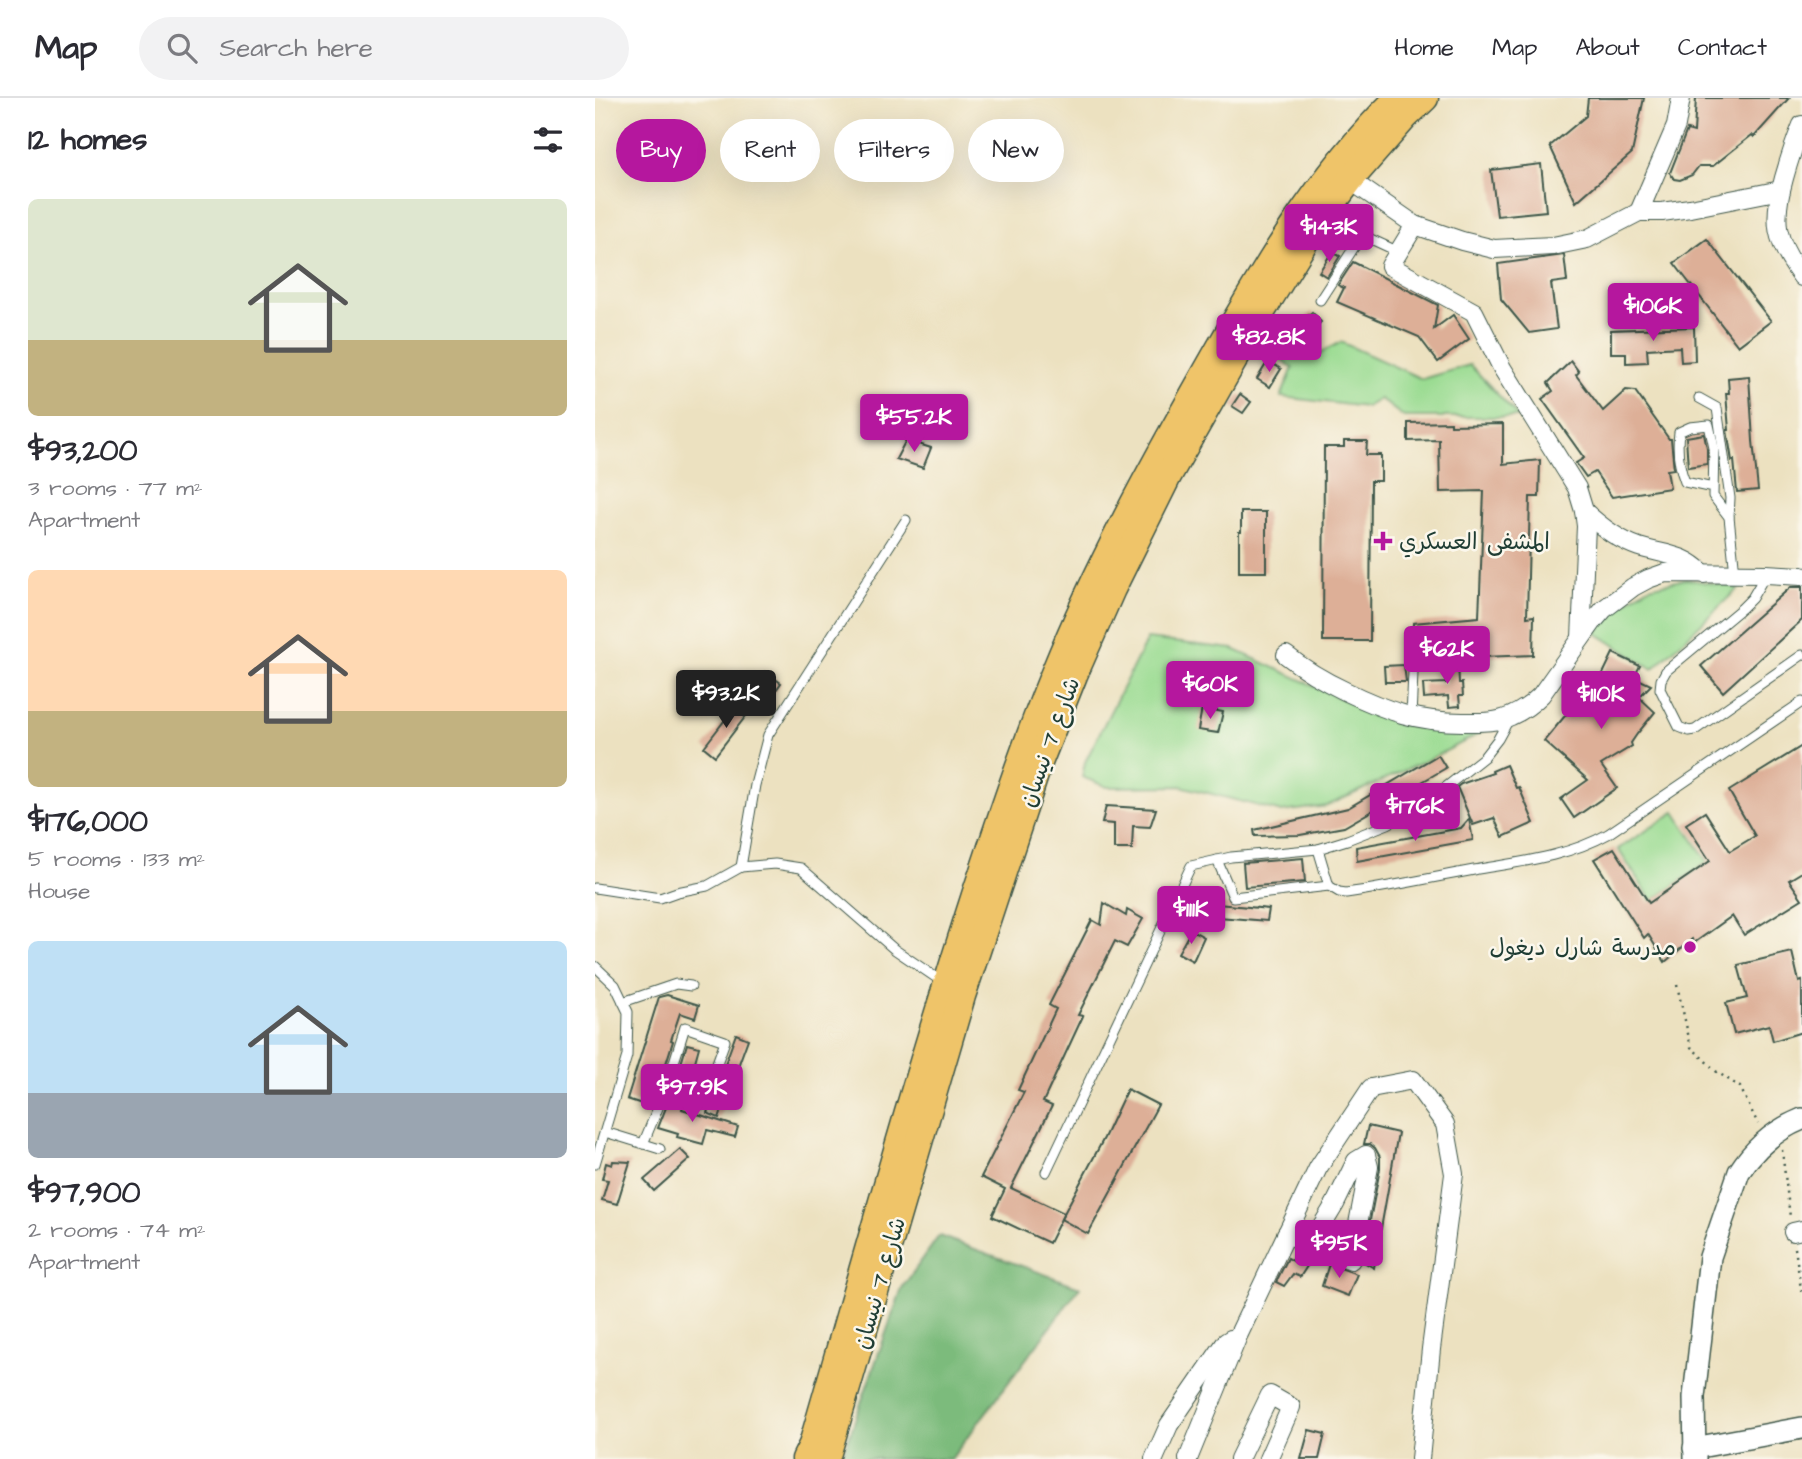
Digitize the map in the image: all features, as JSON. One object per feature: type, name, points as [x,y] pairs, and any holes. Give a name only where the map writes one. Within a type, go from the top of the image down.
[{"type":"main road","name":"شارع 7 نيسان","points":[[826,1459],[954,990],[1022,753],[1046,692],[1094,581],[1151,468],[1239,313],[1293,224],[1344,155],[1398,98]]},
{"type":"main road","name":"شارع 7 نيسان","points":[[806,1459],[954,990],[1073,675],[1112,589],[1168,477],[1255,323],[1309,235],[1350,180],[1425,98]]},
{"type":"street","points":[[1639,212],[1676,126],[1681,98]]},
{"type":"street","points":[[1802,125],[1777,205],[1779,236],[1784,251],[1802,276]]},
{"type":"street","points":[[1350,180],[1415,225],[1494,249],[1553,246],[1587,239],[1639,212],[1690,208],[1781,190]]},
{"type":"street","points":[[1415,225],[1390,266],[1474,312],[1501,368],[1577,488],[1584,511],[1586,540],[1581,638]]},
{"type":"street","points":[[1584,511],[1625,541],[1680,557],[1704,574]]},
{"type":"street","points":[[1286,655],[1317,677],[1369,703],[1411,718],[1442,722],[1488,722],[1522,711],[1541,695],[1604,609],[1633,587],[1665,573],[1802,576]]},
{"type":"street","points":[[1188,1459],[1238,1336],[1318,1168],[1371,1088],[1413,1080],[1445,1124],[1454,1174],[1431,1349],[1420,1459]]},
{"type":"street","points":[[1802,1119],[1765,1140],[1739,1171],[1710,1256],[1694,1397],[1694,1453],[1802,1428]]},
{"type":"street","points":[[1286,1234],[1311,1244],[1351,1260],[1369,1167],[1366,1155],[1356,1161],[1311,1244]]},
{"type":"street","points":[[1154,1459],[1176,1414],[1226,1342],[1238,1336]]},
{"type":"street","points":[[1239,1459],[1270,1395],[1291,1407],[1268,1459]]},
{"type":"lane","points":[[1320,300],[1362,236],[1399,252]]},
{"type":"lane","points":[[1699,398],[1717,408],[1730,498],[1729,517],[1735,574]]},
{"type":"lane","points":[[1713,488],[1685,482],[1681,473],[1679,432],[1690,427],[1709,425],[1714,448],[1713,496],[1729,517]]},
{"type":"lane","points":[[741,867],[755,785],[768,736],[906,520]]},
{"type":"lane","points":[[1766,574],[1752,598],[1742,608],[1666,671],[1660,689],[1679,727],[1695,730],[1802,655]]},
{"type":"lane","points":[[1411,718],[1413,673]]},
{"type":"lane","points":[[1216,860],[1233,898],[1329,886],[1339,892],[1353,892],[1523,862],[1586,845],[1608,834],[1802,702]]},
{"type":"lane","points":[[1046,1172],[1191,866],[1231,857],[1318,849],[1388,824],[1437,794],[1484,757],[1510,717]]},
{"type":"lane","points":[[1318,849],[1329,886]]},
{"type":"lane","points":[[595,888],[660,898],[706,886],[741,867],[775,864],[801,868],[894,948],[954,990]]},
{"type":"lane","points":[[595,966],[615,985],[628,1012],[627,1056],[595,1164]]},
{"type":"lane","points":[[623,1002],[676,984],[691,986]]},
{"type":"lane","points":[[643,1144],[665,1091],[685,1027],[725,1041],[702,1104],[665,1091]]},
{"type":"lane","points":[[605,1132],[660,1149]]},
{"type":"path","points":[[1677,985],[1691,1047],[1717,1072],[1741,1087],[1765,1140]]},
{"type":"green space","points":[[1286,331],[1314,356],[1341,342],[1422,379],[1470,365],[1519,417],[1404,417],[1380,399],[1366,407],[1281,397],[1293,368],[1271,351]]},
{"type":"green space","points":[[1686,579],[1739,588],[1653,669],[1596,633],[1612,611],[1649,587]]},
{"type":"green space","points":[[1147,639],[1233,649],[1398,724],[1481,733],[1327,806],[1282,812],[1181,786],[1107,787],[1082,777],[1085,762]]},
{"type":"green space","points":[[1675,812],[1708,862],[1652,901],[1618,849]]},
{"type":"green space","points":[[939,1236],[1080,1287],[951,1459],[841,1459],[902,1288]]},
{"type":"building","points":[[1588,98],[1644,98],[1632,153],[1576,202],[1550,146],[1586,116]]},
{"type":"building","points":[[1696,98],[1789,98],[1754,137],[1752,135],[1713,166],[1699,166],[1692,175],[1680,180],[1674,179],[1670,173],[1687,130],[1694,132]]},
{"type":"building","points":[[1541,164],[1546,211],[1497,216],[1491,170]]},
{"type":"building","points":[[1707,239],[1771,321],[1738,346],[1674,263]]},
{"type":"building","points":[[1332,252],[1340,256],[1327,277],[1319,272]]},
{"type":"building","points":[[1564,255],[1567,281],[1551,283],[1557,329],[1529,333],[1501,299],[1498,264]]},
{"type":"building","points":[[1353,262],[1438,305],[1434,329],[1453,315],[1469,339],[1438,362],[1419,337],[1337,302],[1344,288],[1338,285]]},
{"type":"building","points":[[1312,312],[1321,322],[1305,337],[1296,327]]},
{"type":"building","points":[[1694,327],[1695,361],[1681,362],[1680,347],[1647,349],[1648,362],[1626,363],[1626,353],[1611,353],[1611,330]]},
{"type":"building","points":[[1268,361],[1281,369],[1270,387],[1257,379]]},
{"type":"building","points":[[1571,361],[1579,372],[1576,375],[1603,411],[1626,390],[1635,391],[1671,439],[1674,469],[1667,470],[1670,488],[1612,497],[1595,472],[1586,477],[1576,463],[1584,458],[1542,399],[1553,391],[1548,383]]},
{"type":"building","points":[[1749,376],[1758,490],[1737,492],[1734,460],[1732,461],[1727,430],[1726,393],[1729,393],[1728,378]]},
{"type":"building","points":[[1240,394],[1251,402],[1243,413],[1232,406]]},
{"type":"building","points":[[1451,422],[1451,425],[1503,424],[1503,464],[1540,460],[1539,497],[1530,497],[1527,617],[1534,616],[1533,655],[1482,657],[1481,650],[1464,651],[1464,641],[1412,641],[1413,623],[1479,617],[1484,491],[1440,492],[1439,440],[1408,441],[1408,423]]},
{"type":"building","points":[[1704,434],[1707,464],[1688,467],[1686,437]]},
{"type":"building","points":[[906,440],[931,448],[923,468],[896,459]]},
{"type":"building","points":[[1344,441],[1367,441],[1366,455],[1381,455],[1381,481],[1371,481],[1370,641],[1323,641],[1324,447],[1344,447]]},
{"type":"building","points":[[1241,512],[1266,512],[1266,572],[1239,572]]},
{"type":"building","points":[[1791,587],[1802,587],[1802,620],[1723,692],[1701,666]]},
{"type":"building","points":[[1613,653],[1640,666],[1634,677],[1651,685],[1639,697],[1655,712],[1637,734],[1632,746],[1601,765],[1617,788],[1574,818],[1561,799],[1588,780],[1544,741],[1580,698],[1588,705]]},
{"type":"building","points":[[1458,662],[1463,696],[1459,696],[1460,706],[1449,707],[1448,696],[1424,698],[1423,684],[1446,683],[1444,663]]},
{"type":"building","points":[[1404,665],[1406,682],[1385,682],[1384,666]]},
{"type":"building","points":[[765,672],[781,683],[768,701],[753,690]]},
{"type":"building","points":[[738,703],[749,712],[715,756],[704,747]]},
{"type":"building","points":[[1202,708],[1223,712],[1218,733],[1198,730]]},
{"type":"building","points":[[1802,746],[1802,872],[1789,880],[1802,899],[1744,935],[1732,916],[1694,943],[1692,939],[1665,962],[1648,934],[1644,938],[1594,859],[1614,848],[1649,903],[1710,861],[1686,824],[1705,812],[1730,851],[1755,836],[1729,791]]},
{"type":"building","points":[[1438,755],[1446,768],[1344,827],[1300,835],[1255,836],[1254,830],[1348,808]]},
{"type":"building","points":[[1506,765],[1516,788],[1519,787],[1534,823],[1503,837],[1494,818],[1473,825],[1457,787]]},
{"type":"building","points":[[1106,806],[1156,809],[1150,827],[1133,826],[1132,849],[1114,849],[1114,824],[1102,823]]},
{"type":"building","points":[[1469,819],[1473,840],[1357,861],[1356,847],[1461,828]]},
{"type":"building","points":[[1303,858],[1305,882],[1245,887],[1243,863]]},
{"type":"building","points":[[1104,903],[1126,916],[1127,910],[1143,919],[1127,947],[1115,941],[1078,1015],[1083,1016],[1043,1102],[1052,1106],[1011,1188],[1064,1213],[1049,1243],[992,1216],[1005,1189],[981,1177],[1024,1092],[1018,1090],[1056,1009],[1049,1005],[1092,920],[1101,925]]},
{"type":"building","points":[[1207,903],[1269,909],[1267,921],[1206,916]]},
{"type":"building","points":[[1190,932],[1204,937],[1193,961],[1178,953]]},
{"type":"building","points":[[1792,952],[1799,982],[1802,981],[1802,1032],[1773,1041],[1769,1025],[1734,1034],[1726,1003],[1747,998],[1738,965]]},
{"type":"building","points":[[667,995],[699,1005],[695,1018],[680,1013],[651,1107],[627,1099],[659,997]]},
{"type":"building","points":[[736,1034],[748,1039],[719,1118],[707,1113]]},
{"type":"building","points":[[687,1044],[699,1047],[687,1091],[674,1087]]},
{"type":"building","points":[[1127,1089],[1158,1105],[1088,1234],[1061,1219]]},
{"type":"building","points":[[669,1100],[683,1105],[682,1109],[738,1127],[735,1137],[707,1130],[703,1144],[677,1137],[678,1134],[658,1128]]},
{"type":"building","points":[[1368,1126],[1398,1133],[1374,1268],[1362,1261],[1380,1169],[1380,1157],[1375,1148],[1364,1144]]},
{"type":"building","points":[[680,1149],[690,1159],[654,1191],[644,1180]]},
{"type":"building","points":[[613,1161],[630,1162],[617,1204],[602,1200],[608,1180],[602,1179],[606,1163],[612,1165]]},
{"type":"building","points":[[1298,1251],[1311,1256],[1300,1277],[1293,1274],[1284,1286],[1276,1282],[1288,1258],[1293,1261]]},
{"type":"building","points":[[1329,1264],[1357,1274],[1348,1296],[1322,1286]]},
{"type":"building","points":[[1309,1430],[1325,1434],[1319,1459],[1301,1459]]},
{"type":"place","name":"المشفى العسكري","points":[[1383,541]]},
{"type":"place","name":"مدرسة شارل ديغول","points":[[1690,947]]}]
